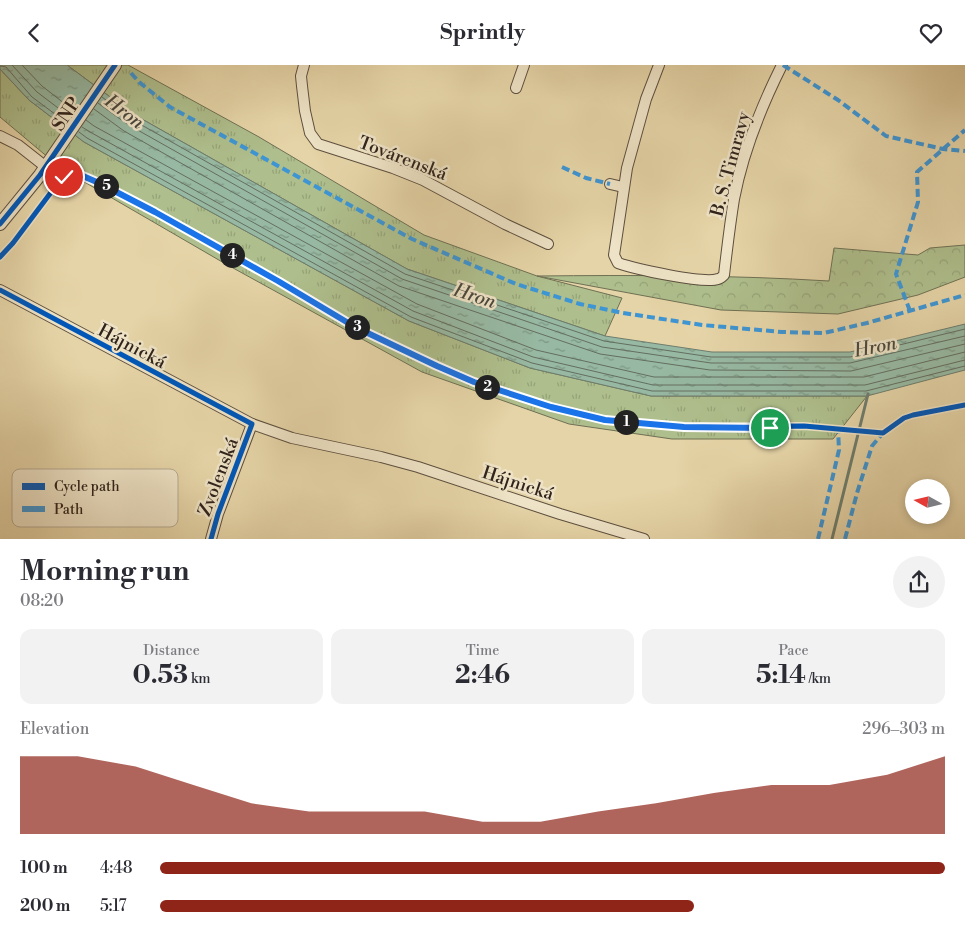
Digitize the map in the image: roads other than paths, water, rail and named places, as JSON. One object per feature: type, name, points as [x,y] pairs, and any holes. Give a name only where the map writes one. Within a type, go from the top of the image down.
[{"type":"street","name":"SNP","points":[[0,224],[49,162],[115,65]]},
{"type":"street","name":"Továrenská","points":[[304,65],[301,76],[306,111],[310,133],[318,144],[393,168],[423,180],[505,224],[548,244]]},
{"type":"street","points":[[516,88],[524,65]]},
{"type":"street","points":[[610,184],[623,187],[640,118],[659,65]]},
{"type":"street","name":"B. S. Timravy","points":[[623,187],[614,255],[618,263],[633,268],[686,278],[719,279],[724,275],[735,197],[745,159],[760,114],[782,65]]},
{"type":"street","points":[[0,136],[49,162]]},
{"type":"street","name":"Hájnická","points":[[0,290],[252,424],[292,438],[418,467],[560,514],[644,539]]},
{"type":"street","name":"Zvolenská","points":[[211,539],[218,514],[252,424]]},
{"type":"water","name":"Hron","points":[[0,65],[67,65],[133,114],[407,269],[605,336],[712,352],[850,352],[965,324],[965,370],[867,396],[651,396],[530,368],[409,321],[84,142],[29,100],[0,69]]},
{"type":"waterway","points":[[832,539],[868,394]]}]
